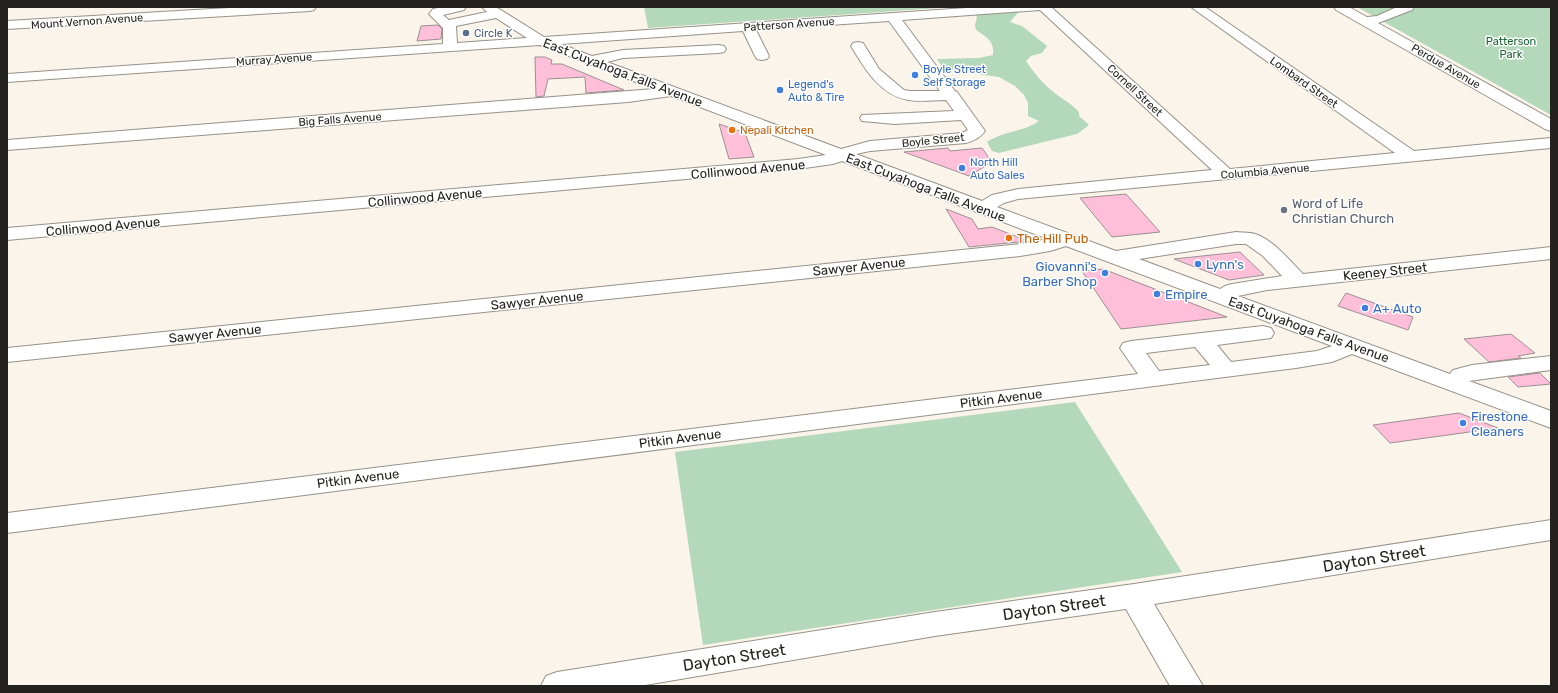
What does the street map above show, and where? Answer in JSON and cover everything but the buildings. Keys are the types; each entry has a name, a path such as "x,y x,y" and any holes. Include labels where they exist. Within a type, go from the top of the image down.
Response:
{"street":[{"name":"Mount Vernon Avenue","path":"7,26 183,11 310,7"},
{"name":"East Cuyahoga Falls Avenue","path":"460,7 522,30 542,41 587,59 674,91 751,122 1551,420"},
{"path":"460,7 435,14 450,27 450,42 522,30"},
{"name":"Patterson Avenue","path":"542,41 690,31 750,31 893,17 1036,7"},
{"name":"Cornell Street","path":"1044,7 1226,174"},
{"name":"Lombard Street","path":"1197,7 1412,157"},
{"name":"Perdue Avenue","path":"1340,7 1551,126"},
{"path":"1366,21 1380,19 1408,7"},
{"path":"448,24 488,17"},
{"name":"Boyle Street","path":"843,155 850,151 870,146 966,138 977,131 952,95 893,17"},
{"path":"660,33 664,26 672,19"},
{"path":"636,47 688,43 693,41 690,31"},
{"path":"728,37 750,31 762,56"},
{"name":"Murray Avenue","path":"10,80 450,42 542,41"},
{"path":"858,46 874,72 900,93 910,96 952,95"},
{"path":"587,59 600,50 609,49"},
{"path":"587,59 623,54 719,49"},
{"name":"Big Falls Avenue","path":"7,145 628,97 674,91"},
{"path":"868,118 895,119 966,115"},
{"name":"Columbia Avenue","path":"982,208 998,199 1018,194 1551,143"},
{"name":"Collinwood Avenue","path":"7,234 798,164 833,160 843,155"},
{"path":"1114,257 1236,238 1251,238 1270,252 1298,281"},
{"name":"Sawyer Avenue","path":"7,355 1020,250 1050,245 1066,239"},
{"name":"Keeney Street","path":"1223,298 1236,289 1551,253"},
{"path":"1153,379 1131,348 1263,333"},
{"path":"1202,340 1226,370"},
{"name":"Pitkin Avenue","path":"7,522 1296,361 1336,354 1345,350 1349,344"},
{"path":"1455,384 1461,375 1472,372 1551,363"},
{"name":"Dayton Street","path":"557,686 935,624 1134,596 1551,530"},
{"path":"1134,596 1187,686"}],"green space":[{"path":"644,7 953,7 648,28"},
{"name":"Patterson Park","path":"1357,7 1551,7 1551,115"},
{"path":"1021,9 1010,22 1022,26 1047,46 1042,53 1031,56 1026,61 1043,83 1071,104 1079,112 1079,116 1089,125 1077,134 999,153 992,151 987,142 993,138 1033,125 1039,121 1028,116 1028,103 1024,95 1015,86 999,77 943,68 937,59 979,58 993,55 993,46 989,40 976,30 975,25 977,17 973,13"},
{"path":"1075,402 1182,572 703,645 675,452"}],"place":[{"name":"Circle K","path":"466,33"},
{"name":"Boyle Street Self Storage","path":"915,75"},
{"name":"Legend's Auto & Tire","path":"780,90"},
{"name":"Nepali Kitchen","path":"732,130"},
{"name":"North Hill Auto Sales","path":"962,168"},
{"name":"Word of Life Christian Church","path":"1284,210"},
{"name":"The Hill Pub","path":"1009,238"},
{"name":"Lynn's","path":"1198,264"},
{"name":"Giovanni's Barber Shop","path":"1105,273"},
{"name":"Empire","path":"1157,294"},
{"name":"A+ Auto","path":"1365,308"},
{"name":"Firestone Cleaners","path":"1463,423"}]}
